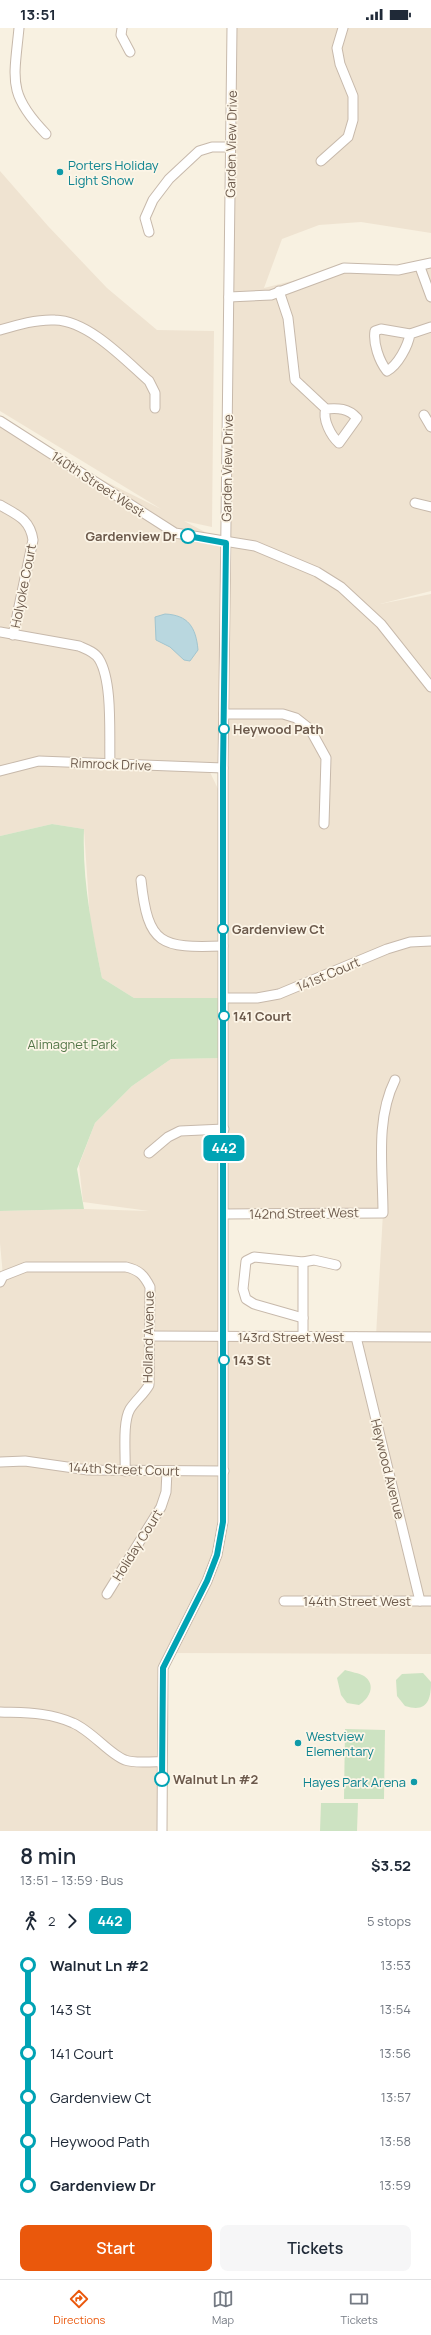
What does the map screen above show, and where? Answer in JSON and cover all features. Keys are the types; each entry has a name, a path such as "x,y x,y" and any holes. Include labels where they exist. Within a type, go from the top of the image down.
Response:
{"street":[{"path":"19,28 15,74 17,95 29,117 46,134"},
{"path":"122,28 121,35 130,52"},
{"name":"Garden View Drive","path":"162,1831 163,1668 207,1581 217,1555 223,1522 223,768 232,28"},
{"path":"321,161 348,137 353,120 353,96 340,64 337,48 343,28"},
{"path":"149,232 145,218 153,200 169,178 199,151 212,147 231,147"},
{"path":"229,297 271,295 344,268 398,270 420,267 431,263"},
{"path":"420,267 431,297"},
{"path":"279,291 288,318 295,380 326,409"},
{"path":"0,330 55,320 70,322 84,329 149,381 155,393 155,408"},
{"path":"410,334 408,342 392,368 386,371 374,338 375,331 381,329 410,334 431,327"},
{"path":"424,415 431,427"},
{"name":"140th Street West","path":"0,421 175,533 226,543 254,546 317,572 341,587 381,624 431,687"},
{"path":"416,503 431,507"},
{"name":"Holyoke Court","path":"0,505 24,520 32,528 33,540 13,635"},
{"path":"0,632 79,646 91,651 99,658 107,678 110,763"},
{"path":"224,714 283,714 296,718 310,729 326,758 324,824"},
{"name":"Rimrock Drive","path":"0,771 39,761 223,768"},
{"path":"141,880 144,906 153,930 162,940 183,945 223,946"},
{"name":"141st Court","path":"224,998 257,998 279,994 387,949 410,942 431,941"},
{"name":"142nd Street West","path":"224,1214 383,1213 383,1114 387,1096 395,1080"},
{"path":"149,1153 168,1138 180,1131 224,1129"},
{"path":"303,1318 254,1304 246,1299 243,1289 246,1261 254,1258 303,1262 314,1260 336,1265"},
{"path":"303,1262 303,1336"},
{"name":"Holland Avenue","path":"0,1282 3,1276 26,1267 126,1267 137,1270 145,1277 150,1287 149,1384 144,1395 130,1409 126,1419 126,1471"},
{"name":"143rd Street West","path":"150,1336 431,1337"},
{"name":"Heywood Avenue","path":"356,1337 420,1601"},
{"name":"144th Street Court","path":"0,1462 25,1461 88,1470 224,1471"},
{"name":"Holiday Court","path":"107,1594 161,1508 166,1492 167,1471"},
{"name":"144th Street West","path":"284,1601 431,1601"},
{"path":"0,1712 30,1713 54,1716 74,1723 92,1734 126,1760 162,1762"}],"shaded area":[{"path":"232,28 431,28 431,233 361,222 319,225 282,239 264,288 344,268 398,270 431,263 431,591 380,604 431,594 431,1654 170,1653 163,1682 162,1831 0,1831 0,1282 3,1276 0,1243 0,1211 84,1209 149,1211 83,1202 79,1165 95,1123 132,1086 171,1059 223,1058 223,999 134,998 102,978 90,920 84,829 52,824 0,836 0,421 54,456 161,509 0,411 0,171 48,226 107,288 157,330 214,331 212,527 184,521 226,543","holes":["208,768 224,768 219,791","383,1213 376,1336 224,1336 224,1214"]}],"green space":[{"name":"Alimagnet Park","path":"52,824 84,829 86,886 91,923 102,978 134,998 224,998 224,1058 171,1059 132,1086 95,1123 77,1169 84,1209 0,1211 0,836"},
{"path":"345,1670 364,1676 370,1683 371,1688 368,1696 359,1705 347,1703 341,1695 337,1678"},
{"path":"423,1673 431,1682 429,1699 423,1706 418,1708 405,1706 397,1696 396,1680 402,1674"},
{"path":"345,1729 385,1730 384,1799 344,1799"},
{"path":"321,1803 358,1803 357,1831 320,1831"}],"water":[{"path":"165,614 180,617 193,629 198,650 190,661 184,660 170,647 156,640 155,617"}],"bus line":[{"name":"442","path":"162,1779 163,1668 207,1581 217,1555 223,1522 223,768 226,543 188,536"}],"place":[{"name":"Porters Holiday Light Show","path":"60,172"},
{"name":"Gardenview Dr","path":"188,536"},
{"name":"Heywood Path","path":"224,729"},
{"name":"Gardenview Ct","path":"223,929"},
{"name":"141 Court","path":"224,1016"},
{"name":"143 St","path":"224,1360"},
{"name":"Westview Elementary","path":"298,1743"},
{"name":"Walnut Ln #2","path":"162,1779"},
{"name":"Hayes Park Arena","path":"414,1782"}]}
